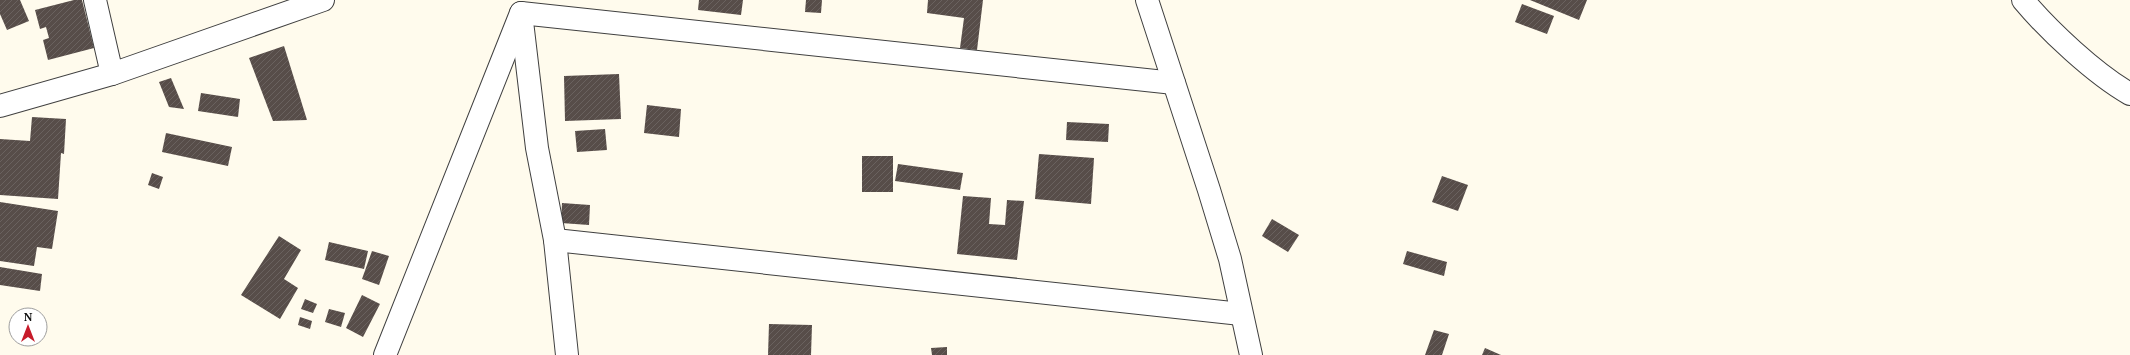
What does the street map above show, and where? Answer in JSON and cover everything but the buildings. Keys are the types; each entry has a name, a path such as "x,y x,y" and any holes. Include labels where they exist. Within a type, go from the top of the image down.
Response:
{"street":[{"path":"95,0 112,74"},
{"path":"0,106 112,74 323,0"},
{"path":"1147,0 1228,251 1251,355"},
{"path":"2023,0 2038,18 2112,84 2130,94"},
{"path":"521,6 1174,83"},
{"path":"521,6 537,148 556,240 567,355"},
{"path":"385,355 521,6"},
{"path":"556,240 1241,314"}]}
